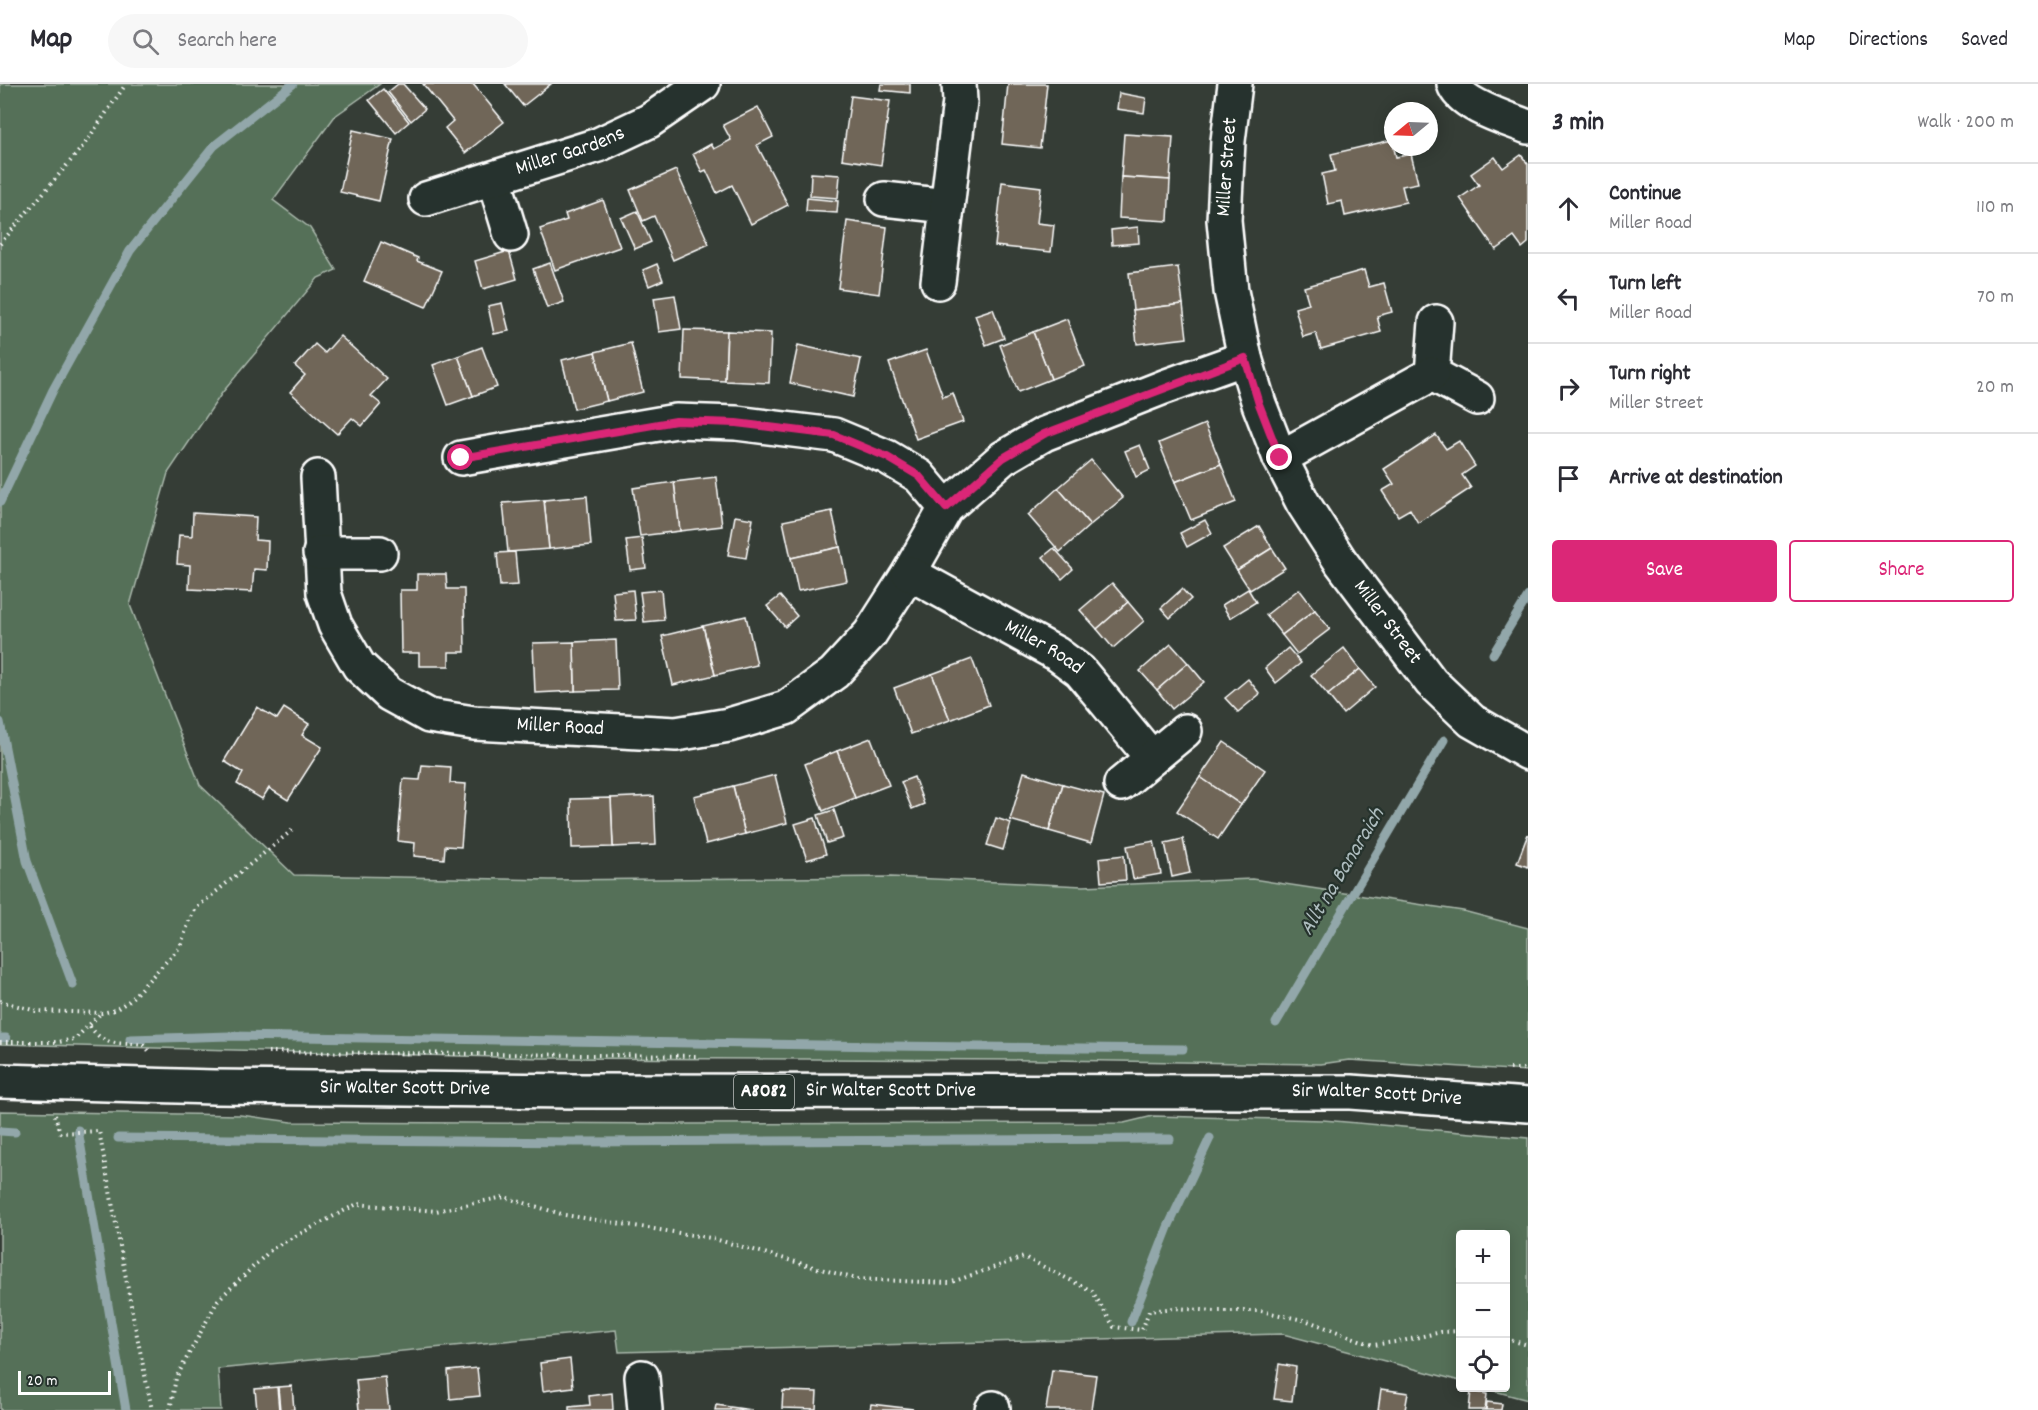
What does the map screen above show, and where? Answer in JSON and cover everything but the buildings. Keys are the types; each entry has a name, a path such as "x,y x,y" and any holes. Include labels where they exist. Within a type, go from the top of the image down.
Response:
{"street":[{"name":"Miller Gardens","path":"426,198 494,179 598,145 649,121 703,84"},
{"path":"938,282 960,101 959,84"},
{"name":"Miller Street","path":"1235,84 1228,141 1224,220 1231,291 1245,358 1259,404 1280,458 1303,503 1341,562 1431,682 1472,721 1528,753"},
{"path":"1454,84 1469,102 1528,127"},
{"path":"494,179 511,235"},
{"path":"884,200 947,206"},
{"path":"1432,374 1436,322"},
{"name":"Miller Road","path":"318,477 324,593 335,625 359,666 389,694 429,716 474,723 676,734 729,725 786,708 834,673 870,634 909,573 946,508 1003,458 1044,434 1245,358"},
{"path":"1432,374 1477,398"},
{"path":"1280,458 1432,374"},
{"path":"461,458 676,421 736,423 834,435 887,457 919,476 946,508"},
{"path":"321,553 380,553"},
{"name":"Miller Road","path":"909,573 1057,654 1080,671 1152,758"},
{"path":"1121,784 1185,731"},
{"name":"Sir Walter Scott Drive","path":"0,1082 576,1091 1351,1092 1528,1105"},
{"path":"642,1377 645,1410"}],"path":[{"path":"0,244 84,145 126,84"},
{"path":"0,1001 36,1011 102,1013 115,1010 129,1001 180,947 196,908 296,828"},
{"path":"0,1042 75,1040 102,1013"},
{"path":"90,1026 97,1037 104,1041 144,1045 149,1052"},
{"path":"54,1111 60,1132 99,1131 152,1410"},
{"path":"170,1410 176,1378 218,1300 273,1248 357,1203 436,1211 504,1197 565,1215 711,1238 856,1279 949,1283 1024,1257 1092,1291 1114,1327 1142,1330 1149,1311 1175,1308 1261,1311 1308,1321 1373,1345 1456,1331"},
{"path":"1510,1340 1528,1344"}],"green space":[{"path":"0,84 380,84 335,116 273,200 310,228 336,270 318,278 222,393 168,473 130,605 200,785 294,875 550,880 891,877 1083,886 1252,879 1463,911 1528,928 1528,1071 1349,1060 1321,1064 1050,1060 541,1058 0,1044"},
{"path":"0,1111 240,1115 292,1122 684,1124 1124,1123 1153,1116 1323,1120 1528,1138 1528,1400 1498,1392 1510,1392 1510,1230 1456,1230 1456,1380 1283,1334 619,1352 616,1330 218,1369 221,1410 0,1410"}],"waterway":[{"path":"0,502 53,390 130,251 214,146 293,84"},
{"name":"Allt na Banaraich","path":"1493,654 1528,596"},
{"path":"0,722 27,861 73,985"},
{"name":"Allt na Banaraich","path":"1276,1023 1444,740"},
{"path":"130,1039 230,1036 1183,1049"},
{"path":"0,1038 6,1038"},
{"path":"78,1130 126,1410"},
{"path":"0,1131 15,1132"},
{"path":"118,1138 574,1142 1170,1139"},
{"name":"Allt na Banaraich","path":"1131,1322 1168,1227 1210,1138"}],"route":[{"path":"461,458 676,421 736,423 834,435 887,457 919,476 946,508 1003,458 1044,434 1245,358 1259,404 1280,458"}]}
